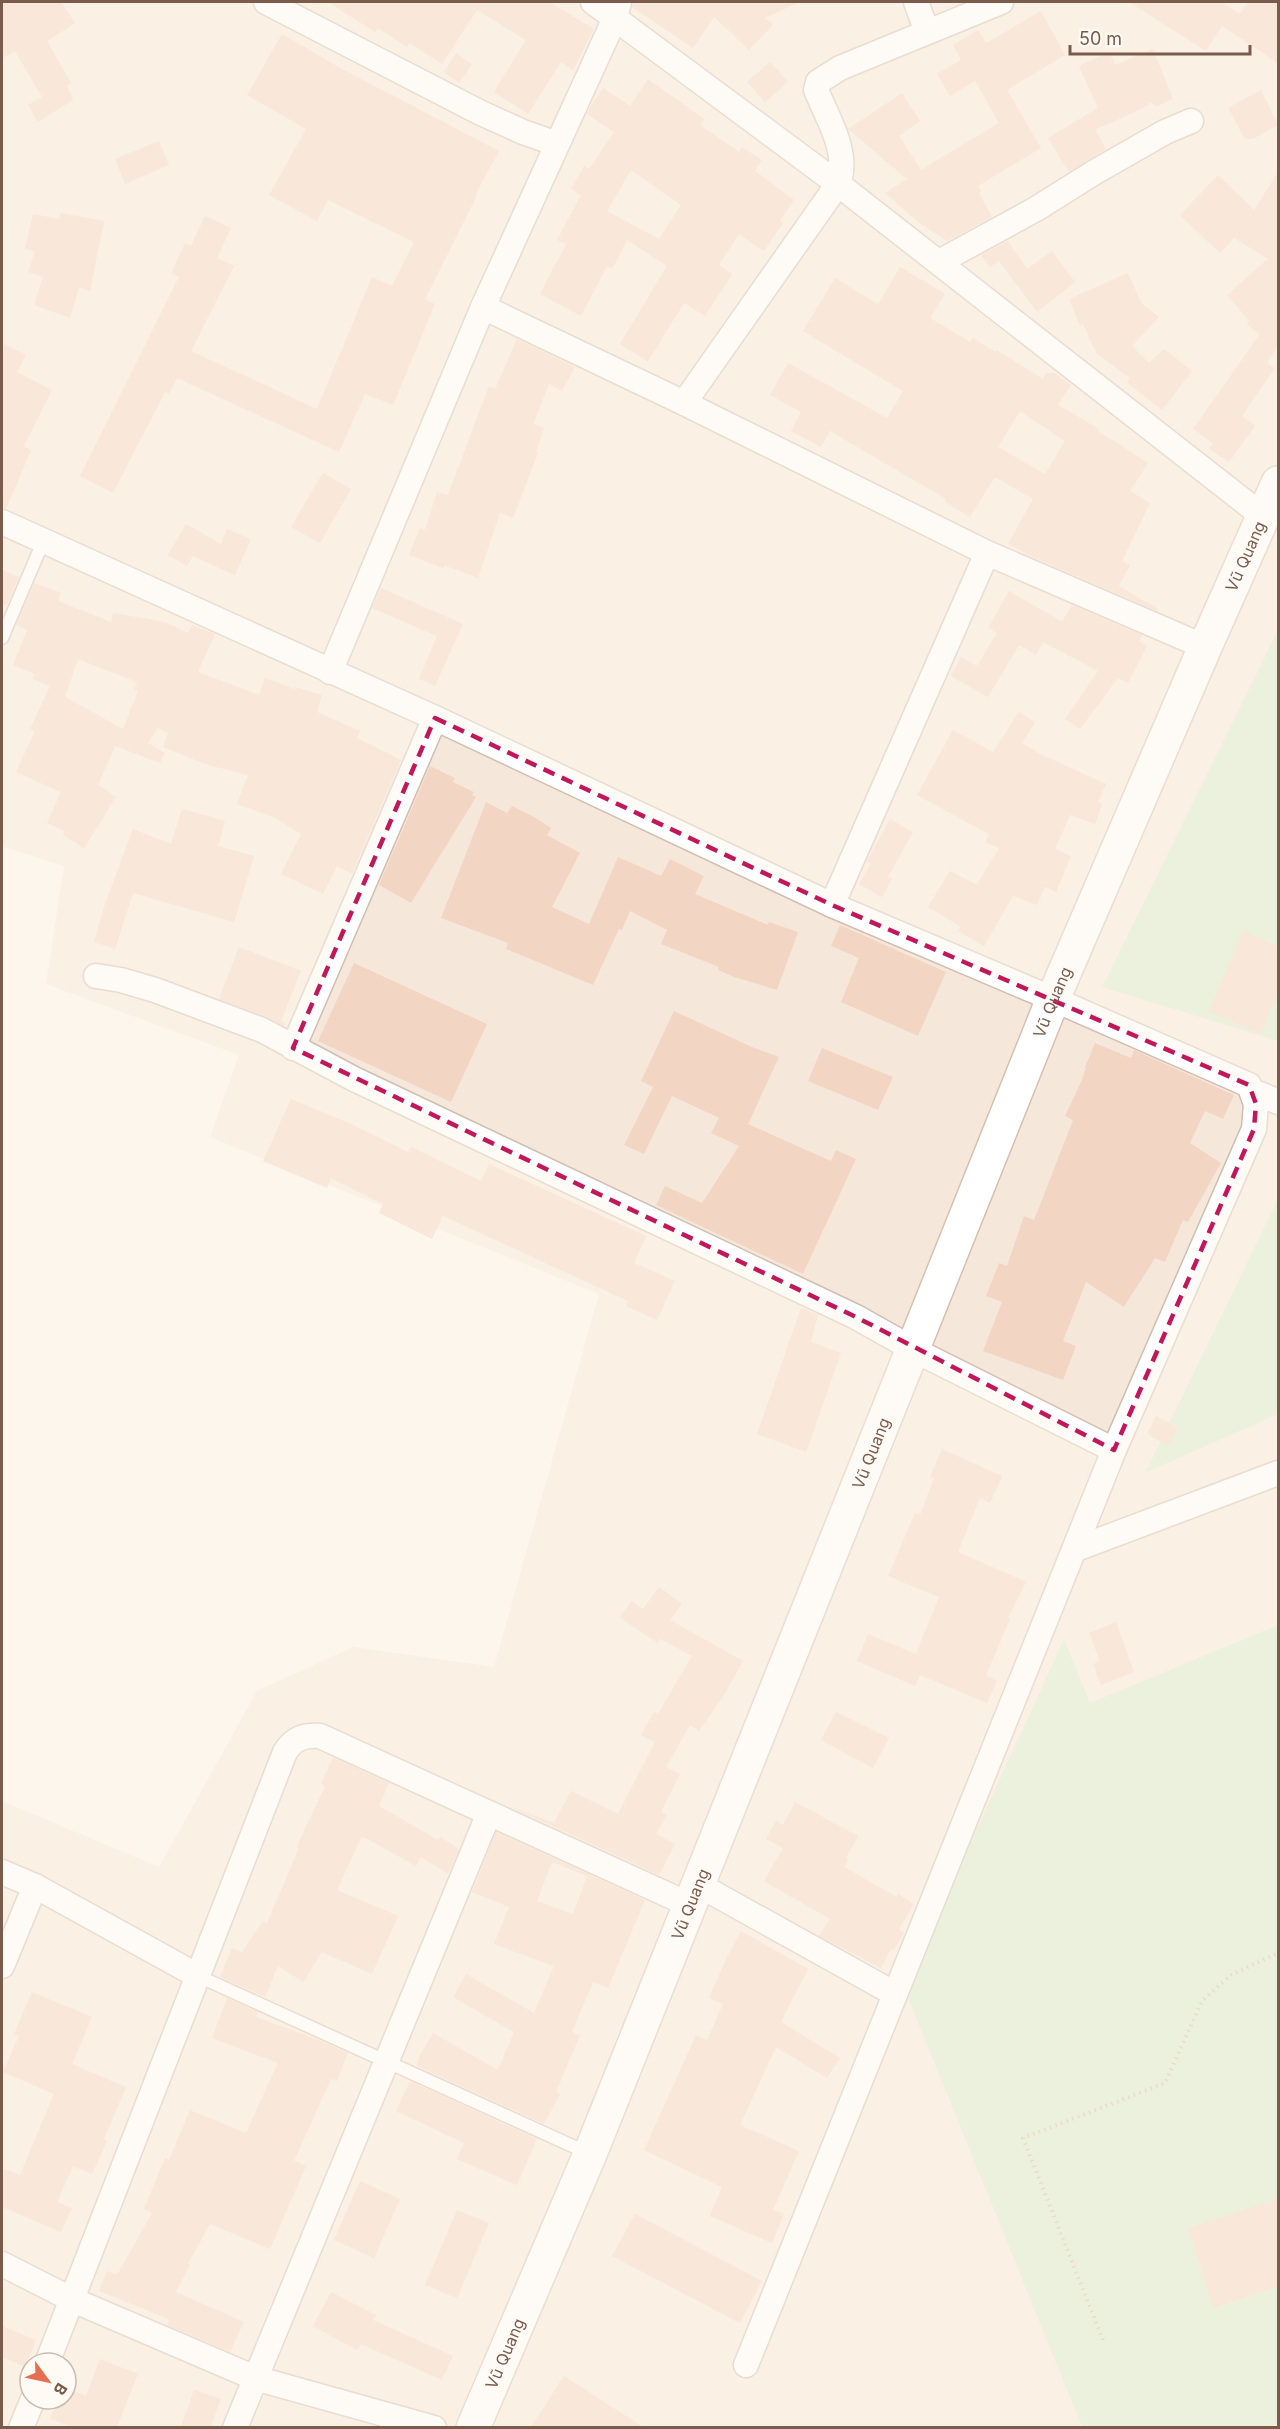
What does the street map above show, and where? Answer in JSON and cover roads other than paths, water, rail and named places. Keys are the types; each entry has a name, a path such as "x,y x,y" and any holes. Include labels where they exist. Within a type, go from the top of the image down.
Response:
{"main road":[{"name":"Vũ Quang","path":"473,2427 590,2154 1053,999 1205,647 1271,522 1278,483"}],"street":[{"path":"266,2 479,112 523,132 557,144"},
{"path":"593,2 617,10 1271,522"},
{"path":"916,2 927,32"},
{"path":"684,402 838,184 843,166 841,153 816,90 818,82 840,68 1001,2"},
{"path":"330,672 483,307 617,10"},
{"path":"939,262 1036,209 1165,132 1191,121"},
{"path":"483,307 684,402 987,553 1205,647"},
{"path":"2,522 435,718 832,905 1249,1085 1267,1103 1114,1450 746,2365"},
{"path":"832,905 987,553"},
{"path":"293,1048 435,718"},
{"path":"96,976 122,980 194,1003 262,1030 293,1048 670,1231 856,1317 1114,1450"},
{"path":"1076,1549 1278,1473"},
{"path":"52,2351 285,1752 291,1743 299,1738 320,1736 489,1814 694,1895 895,1994"},
{"path":"235,2427 489,1814"},
{"path":"2,1872 35,1886 198,1976"},
{"path":"2,1966 35,1886"},
{"path":"2,2264 73,2300 255,2378 434,2427"},
{"path":"21,2427 28,2411"}],"lane":[{"path":"2,638 44,542"},
{"path":"198,1976 590,2154"}]}
